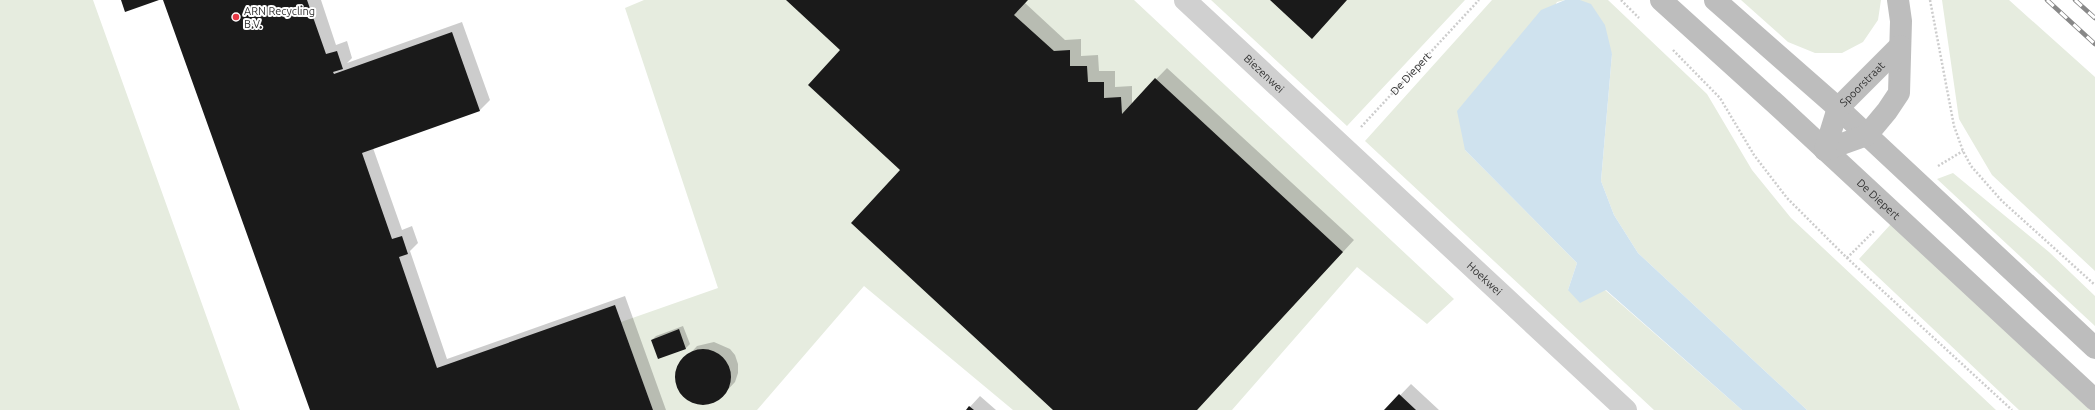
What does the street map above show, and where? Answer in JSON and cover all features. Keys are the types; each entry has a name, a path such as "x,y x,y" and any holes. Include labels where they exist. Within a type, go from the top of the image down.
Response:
{"main road":[{"name":"De Diepert","path":"1661,0 2095,400"},
{"path":"1715,0 1838,108 2095,348"},
{"name":"Spoorstraat","path":"1867,135 1887,111 1899,93 1901,21 1898,0"},
{"name":"Spoorstraat","path":"1825,150 1838,108 1900,46"},
{"path":"1825,150 1867,135"}],"street":[{"name":"Biezenwei","path":"1185,0 1343,147"},
{"name":"Hoekwei","path":"1343,147 1626,410"}],"path":[{"name":"De Diepert","path":"1343,147 1479,0"},
{"path":"1621,0 1642,21"},
{"path":"1930,0 1954,126 1971,166 2002,201 2095,285"},
{"path":"1670,47 1720,98 1754,155 1788,198 1847,258 2012,410"}],"shaded area":[{"path":"0,0 93,0 240,410 0,410"},
{"path":"644,0 1134,0 1454,299 1427,324 1357,267 1232,410 1013,410 864,286 757,410 653,410 621,322 718,288 625,8"},
{"path":"1211,0 1465,0 1347,126"},
{"path":"1492,0 1565,0 1557,2 1465,150 1577,263 1568,290 1605,290 1742,410 1654,410 1365,141"},
{"path":"1580,0 1608,0 1707,94 1752,170 1791,218 1996,410 1807,410 1638,253 1614,215 1601,181 1612,54"},
{"path":"1741,0 1881,0 1878,20 1863,42 1842,53 1815,53 1788,42"},
{"path":"1942,0 2009,0 2095,77 2095,271 1992,175 1959,119"},
{"path":"1953,173 2049,252 2095,296 2095,326 1937,179"},
{"path":"1891,224 2090,410 2019,410 1859,259"}],"water":[{"path":"1565,0 1580,0 1591,4 1605,25 1612,54 1601,181 1614,215 1638,253 1807,410 1742,410 1606,290 1580,303 1568,290 1577,263 1465,150 1457,111 1541,10"}],"building":[{"path":"121,0 159,0 125,12"},
{"path":"163,0 307,0 326,54 337,51 343,69 333,72 334,74 452,32 480,111 362,153 392,239 402,236 408,254 399,257 437,368 615,305 653,410 310,410"},
{"path":"786,0 1028,0 1014,15 1054,51 1070,50 1070,66 1087,66 1088,82 1104,82 1104,98 1121,97 1122,114 1155,78 1343,252 1197,410 1053,410 851,223 900,170 808,85 840,50"},
{"path":"1270,0 1347,0 1312,39"},
{"path":"679,329 686,349 658,359 651,340"},
{"path":"703,349 714,351 723,357 729,366 731,377 729,388 723,397 714,403 703,405 692,403 683,397 677,388 675,377 677,366 683,357 692,351"},
{"path":"1399,394 1416,410 1384,410"},
{"path":"969,406 974,410 966,410"}],"railway":[{"path":"2047,0 2095,44"},
{"path":"2075,0 2095,18"}],"place":[{"name":"ARN Recycling B.V.","path":"236,17"}]}
